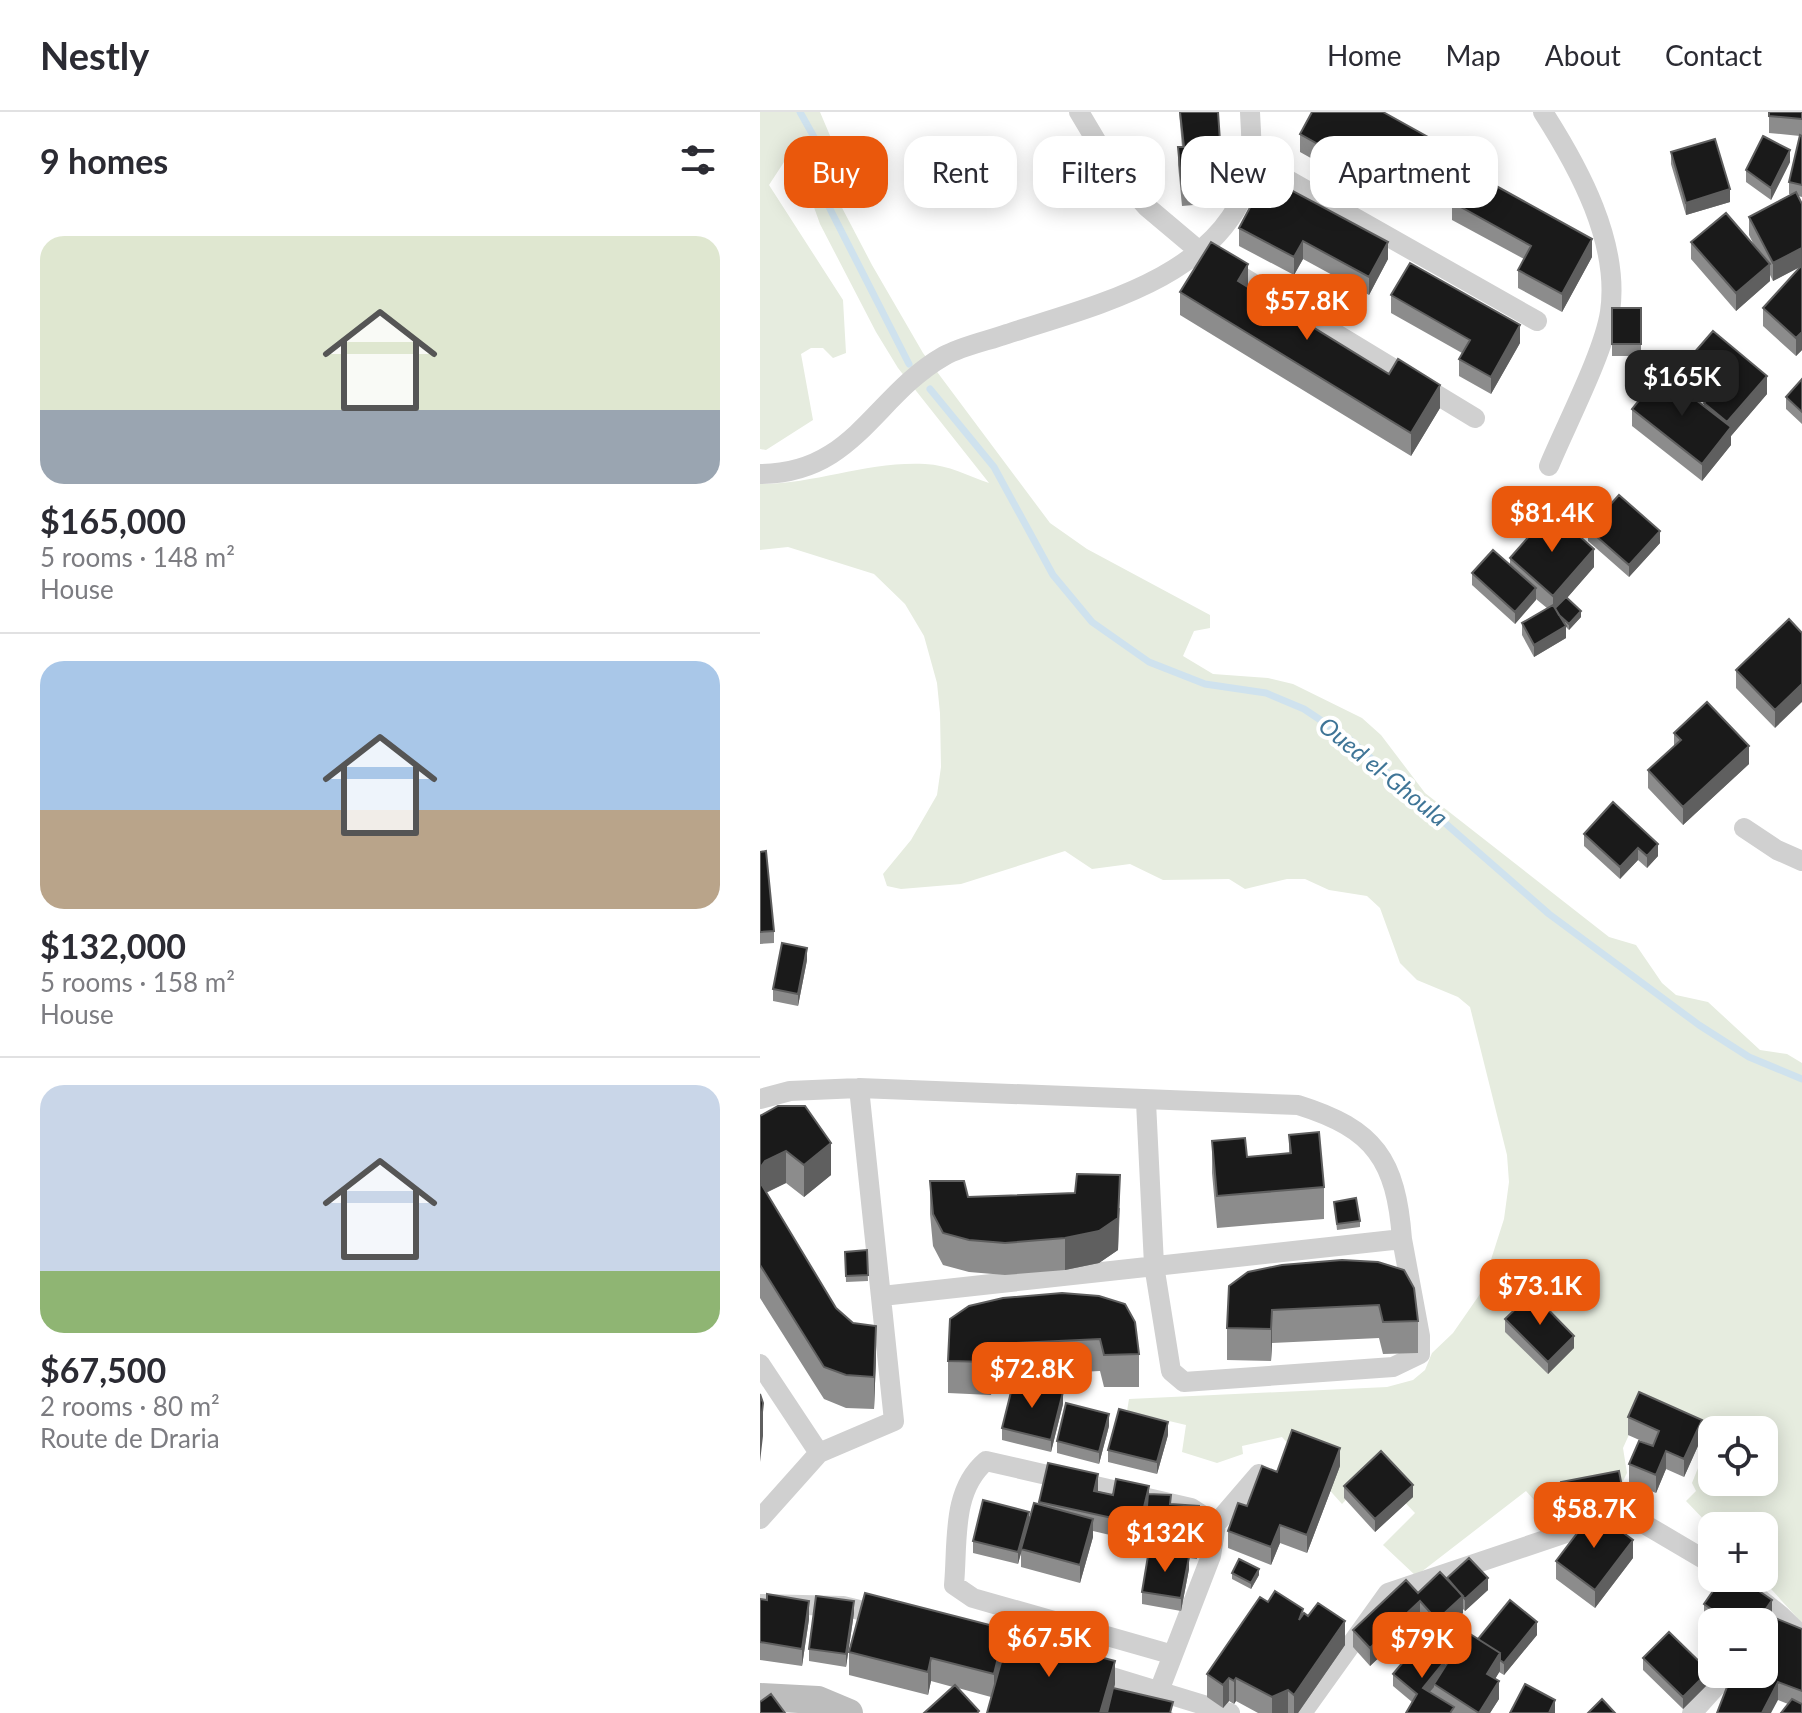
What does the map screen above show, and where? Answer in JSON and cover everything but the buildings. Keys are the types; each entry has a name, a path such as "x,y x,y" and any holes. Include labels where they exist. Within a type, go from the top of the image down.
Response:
{"main road":[{"path":"760,1697 818,1700 849,1713"}],"street":[{"path":"1079,112 1113,169 1147,207 1198,250 1475,418"},
{"path":"1250,112 1251,136"},
{"path":"1543,112 1578,170 1608,254 1612,285 1609,315 1549,466"},
{"path":"1294,183 1537,321"},
{"path":"760,474 781,474 817,463 854,440 899,390 945,355 1119,298 1160,279 1198,250 1235,208"},
{"path":"1744,828 1777,850 1802,861"},
{"path":"760,1519 819,1453 894,1421 859,1088"},
{"path":"760,1099 790,1091 859,1088 1146,1102 1298,1105 1338,1117 1370,1143 1388,1167 1399,1194 1402,1239 1422,1345 1420,1354 1393,1367 1184,1382 1171,1371 1154,1265 1146,1102"},
{"path":"882,1296 1402,1239"},
{"path":"760,1364 819,1453"},
{"path":"1170,1654 973,1598 954,1585 961,1497 974,1472 986,1461 1191,1508 1216,1524"},
{"path":"1159,1691 1170,1654 1211,1556 1216,1524 1259,1474"},
{"path":"1302,1713 1388,1593 1566,1533 1639,1521 1698,1556"},
{"path":"1751,1592 1802,1636"},
{"path":"760,1604 843,1606 908,1622"},
{"path":"1073,1665 1230,1713"},
{"path":"1692,1713 1714,1688"}],"shaded area":[{"path":"760,112 820,112 830,136 784,136 784,162 769,185 843,300 846,353 833,358 823,348 811,348 801,354 813,420 766,450 760,449"},
{"path":"814,208 842,208 923,353 1050,523 1087,549 1210,615 1210,628 1194,631 1183,656 1213,674 1268,678 1293,684 1362,718 1381,735 1425,793 1609,937 1636,945 1662,983 1676,995 1708,1002 1760,1050 1787,1054 1802,1063 1802,1623 1774,1592 1778,1592 1778,1512 1698,1513 1686,1501 1696,1491 1692,1483 1698,1468 1698,1496 1778,1496 1778,1416 1698,1416 1698,1444 1637,1417 1623,1448 1627,1473 1615,1497 1570,1514 1563,1507 1551,1519 1526,1491 1416,1576 1383,1545 1415,1513 1374,1470 1342,1504 1282,1437 1242,1446 1243,1454 1217,1463 1182,1452 1186,1425 1127,1411 1129,1399 1387,1387 1413,1380 1425,1370 1432,1353 1453,1333 1480,1294 1504,1219 1509,1182 1507,1155 1470,1007 1458,997 1417,980 1400,963 1380,908 1367,896 1329,890 1305,879 1287,879 1245,889 1229,879 1163,880 1130,864 1092,869 1065,851 961,884 901,889 887,886 883,874 911,840 937,795 941,767 940,713 937,683 924,636 905,604 874,574 788,547 760,550 760,484 904,464 942,466 989,483 898,368"}],"waterway":[{"name":"Oued el-Ghoula","path":"800,112 814,137 827,203 909,364"},
{"name":"Oued el-Ghoula","path":"930,389 994,467 1053,575 1092,622 1149,662 1205,684 1266,693 1304,709 1349,739 1549,914 1699,1025 1749,1057 1802,1079"}]}
